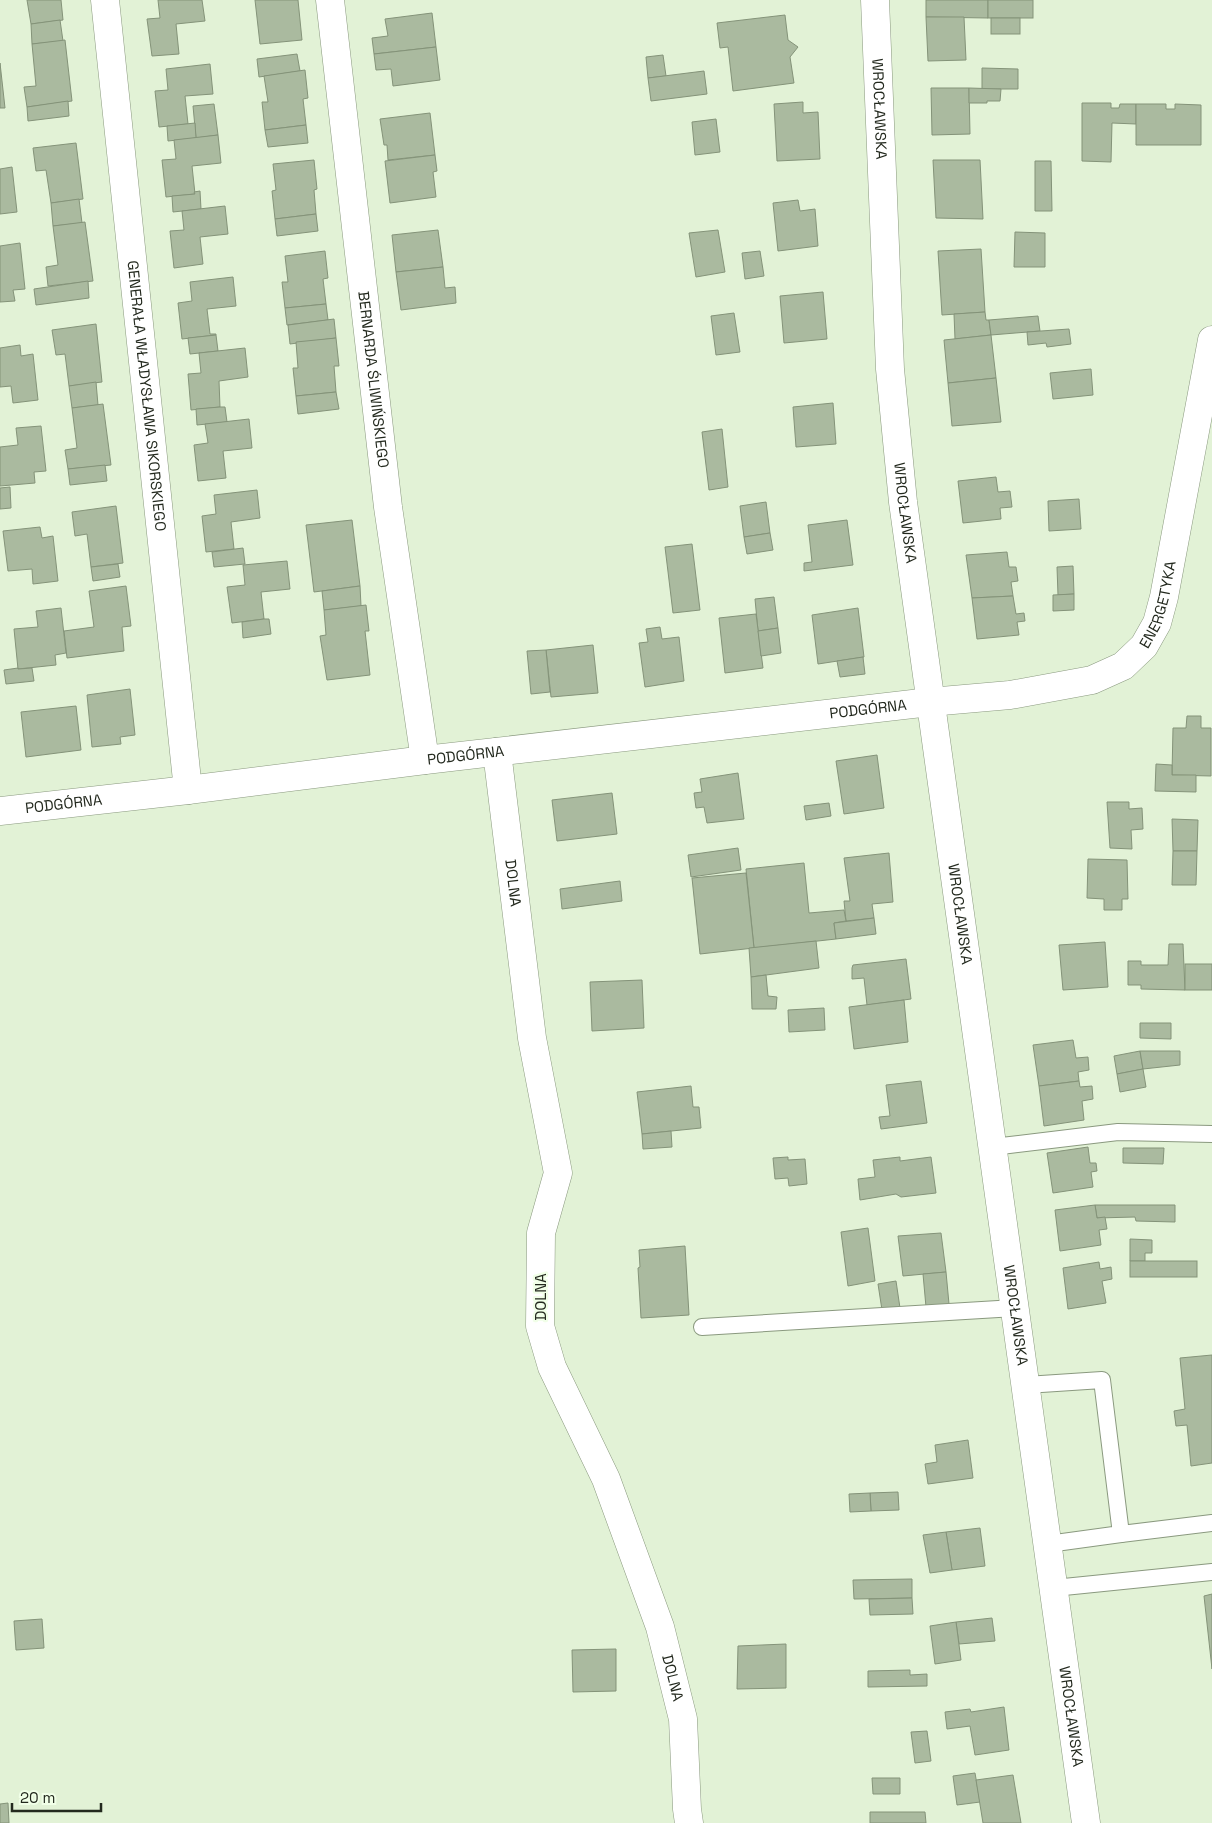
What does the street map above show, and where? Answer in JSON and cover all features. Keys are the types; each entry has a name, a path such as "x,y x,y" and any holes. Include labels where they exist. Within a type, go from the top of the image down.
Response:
{"street":[{"name":"GENERAŁA WŁADYSŁAWA SIKORSKIEGO","path":"105,0 188,790"},
{"name":"BERNARDA ŚLIWIŃSKIEGO","path":"330,0 388,507 425,760"},
{"name":"WROCŁAWSKA","path":"875,0 890,369 903,502 1086,1823"},
{"name":"ENERGETYKA","path":"930,702 1010,695 1092,680 1123,666 1144,646 1157,623 1164,597 1212,340"},
{"name":"PODGÓRNA","path":"0,811 930,702"},
{"name":"DOLNA","path":"497,752 532,1038 558,1174 541,1233 540,1326 552,1367 606,1479 660,1627 683,1719 689,1823"}],"lane":[{"path":"993,1147 1118,1132 1212,1134"},
{"path":"702,1327 1015,1308"},
{"path":"1026,1385 1102,1380 1121,1534"},
{"path":"1048,1544 1212,1523"},
{"path":"1054,1588 1212,1572"}],"building":[{"path":"27,0 61,0 63,20 31,24"},
{"path":"158,0 202,0 205,21 176,24 179,54 152,56 147,19 160,18"},
{"path":"255,0 298,0 302,40 260,44"},
{"path":"926,0 988,0 988,18 926,17"},
{"path":"988,0 1033,0 1033,18 988,18"},
{"path":"432,13 436,47 374,54 372,38 388,36 385,19"},
{"path":"785,15 788,40 798,47 790,57 794,83 733,91 728,47 720,48 717,23"},
{"path":"926,17 964,17 966,60 928,61"},
{"path":"991,18 1020,18 1020,34 991,34"},
{"path":"60,20 63,41 32,44 31,24"},
{"path":"65,40 72,101 27,107 24,87 36,86 32,44"},
{"path":"436,47 440,80 393,86 391,69 376,70 374,54"},
{"path":"297,54 300,71 259,77 257,59"},
{"path":"663,55 666,76 648,78 646,57"},
{"path":"0,63 5,108 0,108"},
{"path":"210,64 213,94 185,96 188,124 159,127 155,91 168,90 166,69"},
{"path":"982,68 1018,69 1018,89 982,89"},
{"path":"305,70 308,98 303,99 306,125 265,130 262,102 268,102 264,76"},
{"path":"704,71 707,94 651,101 648,78"},
{"path":"931,88 969,88 970,134 932,135"},
{"path":"969,88 1001,89 1000,101 969,103"},
{"path":"68,101 69,116 28,121 27,107"},
{"path":"803,102 803,113 818,112 820,159 777,161 774,104"},
{"path":"1082,103 1111,103 1111,108 1119,108 1120,104 1136,104 1136,124 1112,123 1111,162 1082,161"},
{"path":"214,104 218,135 196,138 193,106"},
{"path":"1136,104 1166,104 1166,109 1175,109 1175,104 1201,105 1201,145 1136,145"},
{"path":"430,113 435,155 388,160 387,145 384,145 380,119"},
{"path":"716,119 720,152 695,155 692,122"},
{"path":"195,123 196,138 168,141 167,126"},
{"path":"306,125 308,143 268,147 265,130"},
{"path":"218,135 221,163 192,166 195,194 166,197 162,160 176,159 174,140"},
{"path":"76,143 83,199 51,203 46,170 36,171 33,148"},
{"path":"435,155 437,171 433,172 436,197 390,203 385,161"},
{"path":"314,160 317,189 314,190 316,214 275,219 272,191 276,190 273,164"},
{"path":"933,160 980,160 983,219 936,218"},
{"path":"1035,161 1051,161 1052,211 1035,211"},
{"path":"12,167 17,212 0,214 0,169"},
{"path":"200,191 201,209 173,212 172,196 195,194 194,192"},
{"path":"79,199 82,223 53,226 51,203"},
{"path":"798,200 800,211 815,209 818,246 778,251 773,203"},
{"path":"225,206 228,234 200,237 203,264 174,268 170,231 184,230 182,211"},
{"path":"316,214 318,231 277,236 275,219"},
{"path":"85,222 93,281 48,286 46,267 58,265 53,226"},
{"path":"438,230 443,267 396,272 392,235"},
{"path":"718,230 725,272 696,277 689,233"},
{"path":"1015,232 1045,233 1045,267 1014,267"},
{"path":"20,243 25,289 13,290 15,301 0,302 0,246"},
{"path":"981,249 985,312 942,315 938,251"},
{"path":"325,251 328,278 323,279 326,304 285,308 282,282 288,282 285,256"},
{"path":"760,251 764,276 745,279 742,253"},
{"path":"443,267 445,288 455,287 456,303 401,310 396,272"},
{"path":"233,277 236,306 207,309 210,334 216,335 182,339 178,303 192,301 190,282"},
{"path":"88,281 89,298 36,305 34,289"},
{"path":"823,292 827,339 784,343 780,296"},
{"path":"326,304 328,320 287,325 285,308"},
{"path":"985,312 986,320 989,320 991,335 955,339 954,314"},
{"path":"734,313 740,352 716,355 711,316"},
{"path":"1038,316 1040,331 991,335 989,320"},
{"path":"334,319 336,338 290,344 288,325"},
{"path":"96,324 102,382 69,386 65,354 56,355 52,330"},
{"path":"1069,329 1071,344 1047,347 1046,343 1028,345 1027,332"},
{"path":"216,335 218,351 190,354 188,338"},
{"path":"991,335 996,378 948,383 944,340"},
{"path":"336,338 339,366 334,366 336,392 296,396 293,368 298,368 296,342"},
{"path":"20,345 21,356 33,354 38,400 13,403 11,386 0,387 0,348"},
{"path":"245,348 248,377 219,381 220,407 191,410 188,374 201,373 199,353"},
{"path":"1091,369 1093,395 1053,399 1050,373"},
{"path":"996,378 1001,422 952,426 948,383"},
{"path":"96,382 98,405 72,408 69,386"},
{"path":"336,392 339,409 298,414 296,396"},
{"path":"833,403 836,444 796,447 793,407"},
{"path":"103,404 111,465 68,469 65,450 77,448 72,408"},
{"path":"225,407 227,422 197,425 196,409"},
{"path":"249,419 252,448 223,451 226,478 198,481 194,445 208,443 205,424"},
{"path":"41,426 46,471 34,472 35,483 0,486 0,447 18,445 16,428"},
{"path":"722,429 728,487 709,490 702,432"},
{"path":"105,465 107,481 70,485 68,469"},
{"path":"996,477 998,492 1010,491 1012,507 1000,508 1001,519 963,523 958,481"},
{"path":"10,487 11,508 0,509 0,488"},
{"path":"257,490 260,518 231,522 234,549 206,552 202,516 216,514 214,495"},
{"path":"1079,499 1081,529 1049,531 1048,501"},
{"path":"766,502 770,533 744,537 740,506"},
{"path":"116,506 123,563 91,567 87,534 75,536 72,512"},
{"path":"352,520 360,586 314,592 306,525"},
{"path":"847,520 853,565 804,571 804,563 812,562 808,525"},
{"path":"40,527 42,538 53,536 58,581 33,584 32,569 8,571 3,531"},
{"path":"770,533 773,550 747,554 744,537"},
{"path":"692,544 700,610 673,613 665,547"},
{"path":"243,548 245,564 214,567 212,552"},
{"path":"1007,552 1009,567 1016,567 1018,581 1011,582 1013,596 972,598 966,555"},
{"path":"287,561 290,589 261,592 264,619 232,623 227,587 245,585 243,565"},
{"path":"118,564 120,577 93,581 91,567"},
{"path":"1073,566 1074,594 1058,595 1057,567"},
{"path":"126,586 131,626 122,627 124,651 67,658 64,631 94,627 89,591"},
{"path":"360,586 361,606 324,610 322,591"},
{"path":"1074,594 1074,610 1053,611 1053,595"},
{"path":"1013,596 1016,614 1024,613 1025,621 1017,622 1019,635 977,639 972,598"},
{"path":"774,597 778,628 758,631 755,599"},
{"path":"366,605 369,631 365,631 370,675 327,680 320,636 326,635 324,610"},
{"path":"61,608 66,653 55,655 56,665 18,669 14,629 38,627 36,611"},
{"path":"858,608 864,657 818,664 812,615"},
{"path":"756,614 763,668 725,673 719,618"},
{"path":"269,619 271,634 243,638 242,622"},
{"path":"660,627 662,639 679,637 684,681 645,687 639,643 648,642 646,629"},
{"path":"778,628 781,653 761,656 758,631"},
{"path":"593,645 598,693 551,697 546,650"},
{"path":"546,650 550,692 531,694 527,651"},
{"path":"863,657 865,674 840,677 837,661"},
{"path":"32,668 34,681 6,684 4,670"},
{"path":"130,689 135,735 120,737 121,744 92,747 87,695"},
{"path":"76,706 81,750 26,757 21,712"},
{"path":"1187,716 1201,716 1201,728 1211,728 1211,776 1172,775 1173,728 1186,728"},
{"path":"877,755 884,808 844,814 836,761"},
{"path":"1156,764 1172,765 1172,775 1196,775 1196,792 1155,791"},
{"path":"738,773 744,819 707,823 704,807 696,808 694,793 702,792 700,779"},
{"path":"612,793 617,834 557,841 552,800"},
{"path":"1107,802 1129,802 1129,809 1142,808 1143,829 1131,830 1132,849 1110,848"},
{"path":"829,803 831,816 806,820 804,806"},
{"path":"1172,819 1198,820 1197,851 1173,851"},
{"path":"738,848 741,870 691,877 688,855"},
{"path":"1173,851 1197,851 1196,885 1172,885"},
{"path":"889,853 893,902 872,904 874,918 846,921 844,901 850,901 844,858"},
{"path":"1088,859 1127,860 1128,899 1122,899 1122,910 1104,910 1104,899 1087,898"},
{"path":"804,863 809,913 844,910 846,921 834,923 836,939 754,948 746,869"},
{"path":"746,873 754,948 700,954 692,878"},
{"path":"620,881 622,901 562,909 560,889"},
{"path":"874,918 876,934 836,939 834,923"},
{"path":"816,941 819,968 751,977 749,948"},
{"path":"1105,942 1108,987 1063,990 1059,945"},
{"path":"1169,944 1183,944 1185,990 1141,989 1141,985 1128,985 1128,961 1141,961 1141,965 1168,965"},
{"path":"906,959 911,999 867,1005 864,978 852,979 853,965"},
{"path":"1185,964 1212,964 1212,990 1185,990"},
{"path":"766,975 768,996 777,997 776,1009 752,1009 751,977"},
{"path":"642,980 644,1028 592,1031 590,982"},
{"path":"904,1000 908,1042 854,1049 849,1007"},
{"path":"824,1008 825,1030 789,1032 788,1010"},
{"path":"1140,1023 1171,1023 1171,1039 1140,1038"},
{"path":"1073,1040 1076,1058 1088,1057 1089,1070 1078,1072 1079,1081 1039,1086 1033,1045"},
{"path":"1140,1051 1143,1069 1117,1074 1114,1056"},
{"path":"1140,1051 1180,1051 1180,1065 1143,1069"},
{"path":"1143,1069 1146,1087 1120,1092 1117,1074"},
{"path":"921,1081 927,1123 881,1129 879,1117 890,1116 886,1085"},
{"path":"1079,1081 1080,1087 1092,1086 1093,1099 1082,1101 1084,1120 1044,1126 1039,1086"},
{"path":"691,1086 693,1107 699,1107 701,1128 642,1134 637,1092"},
{"path":"671,1131 672,1147 643,1149 642,1134"},
{"path":"1088,1147 1090,1163 1096,1163 1097,1171 1091,1172 1093,1187 1053,1193 1047,1153"},
{"path":"1123,1148 1164,1148 1163,1164 1123,1163"},
{"path":"788,1157 788,1160 805,1159 807,1184 789,1186 788,1178 775,1179 773,1158"},
{"path":"900,1157 900,1161 931,1157 936,1193 901,1197 896,1194 860,1200 858,1179 875,1177 873,1160"},
{"path":"1095,1205 1175,1205 1175,1222 1136,1221 1135,1217 1097,1218"},
{"path":"1095,1205 1097,1218 1105,1217 1107,1229 1099,1230 1101,1245 1060,1251 1055,1210"},
{"path":"868,1228 875,1281 848,1286 841,1232"},
{"path":"941,1233 946,1272 903,1276 898,1236"},
{"path":"1130,1239 1152,1240 1152,1253 1145,1253 1145,1261 1130,1261"},
{"path":"685,1246 689,1315 641,1318 638,1268 640,1267 639,1250"},
{"path":"1130,1261 1197,1261 1197,1277 1130,1277"},
{"path":"1099,1262 1100,1269 1111,1267 1112,1279 1102,1281 1106,1303 1068,1309 1063,1268"},
{"path":"946,1272 949,1304 926,1307 923,1274"},
{"path":"896,1281 900,1308 882,1310 878,1284"},
{"path":"1212,1355 1212,1463 1191,1466 1187,1425 1176,1426 1174,1411 1185,1409 1180,1358"},
{"path":"968,1440 973,1478 928,1484 925,1464 937,1462 935,1445"},
{"path":"898,1492 899,1510 871,1511 870,1493"},
{"path":"870,1493 871,1511 850,1512 849,1494"},
{"path":"980,1528 985,1566 952,1570 946,1532"},
{"path":"946,1532 952,1570 930,1573 923,1535"},
{"path":"912,1579 912,1598 854,1599 853,1580"},
{"path":"1212,1594 1212,1669 1204,1596"},
{"path":"912,1598 913,1614 870,1615 869,1599"},
{"path":"992,1618 995,1641 959,1644 956,1622"},
{"path":"42,1619 44,1648 16,1650 14,1621"},
{"path":"956,1622 961,1660 935,1664 930,1626"},
{"path":"786,1644 786,1688 737,1689 738,1646"},
{"path":"616,1649 616,1691 573,1692 572,1650"},
{"path":"910,1670 910,1675 927,1674 927,1686 868,1687 868,1671"},
{"path":"1004,1707 1009,1750 975,1755 970,1726 947,1729 945,1712 970,1709 971,1712"},
{"path":"927,1731 931,1761 915,1763 911,1732"},
{"path":"975,1773 980,1802 957,1805 953,1776"},
{"path":"1013,1775 1021,1823 983,1823 976,1780"},
{"path":"872,1778 900,1778 900,1794 873,1794"},
{"path":"8,1803 9,1823 0,1823 0,1804"},
{"path":"870,1812 925,1812 926,1823 870,1823"}]}
